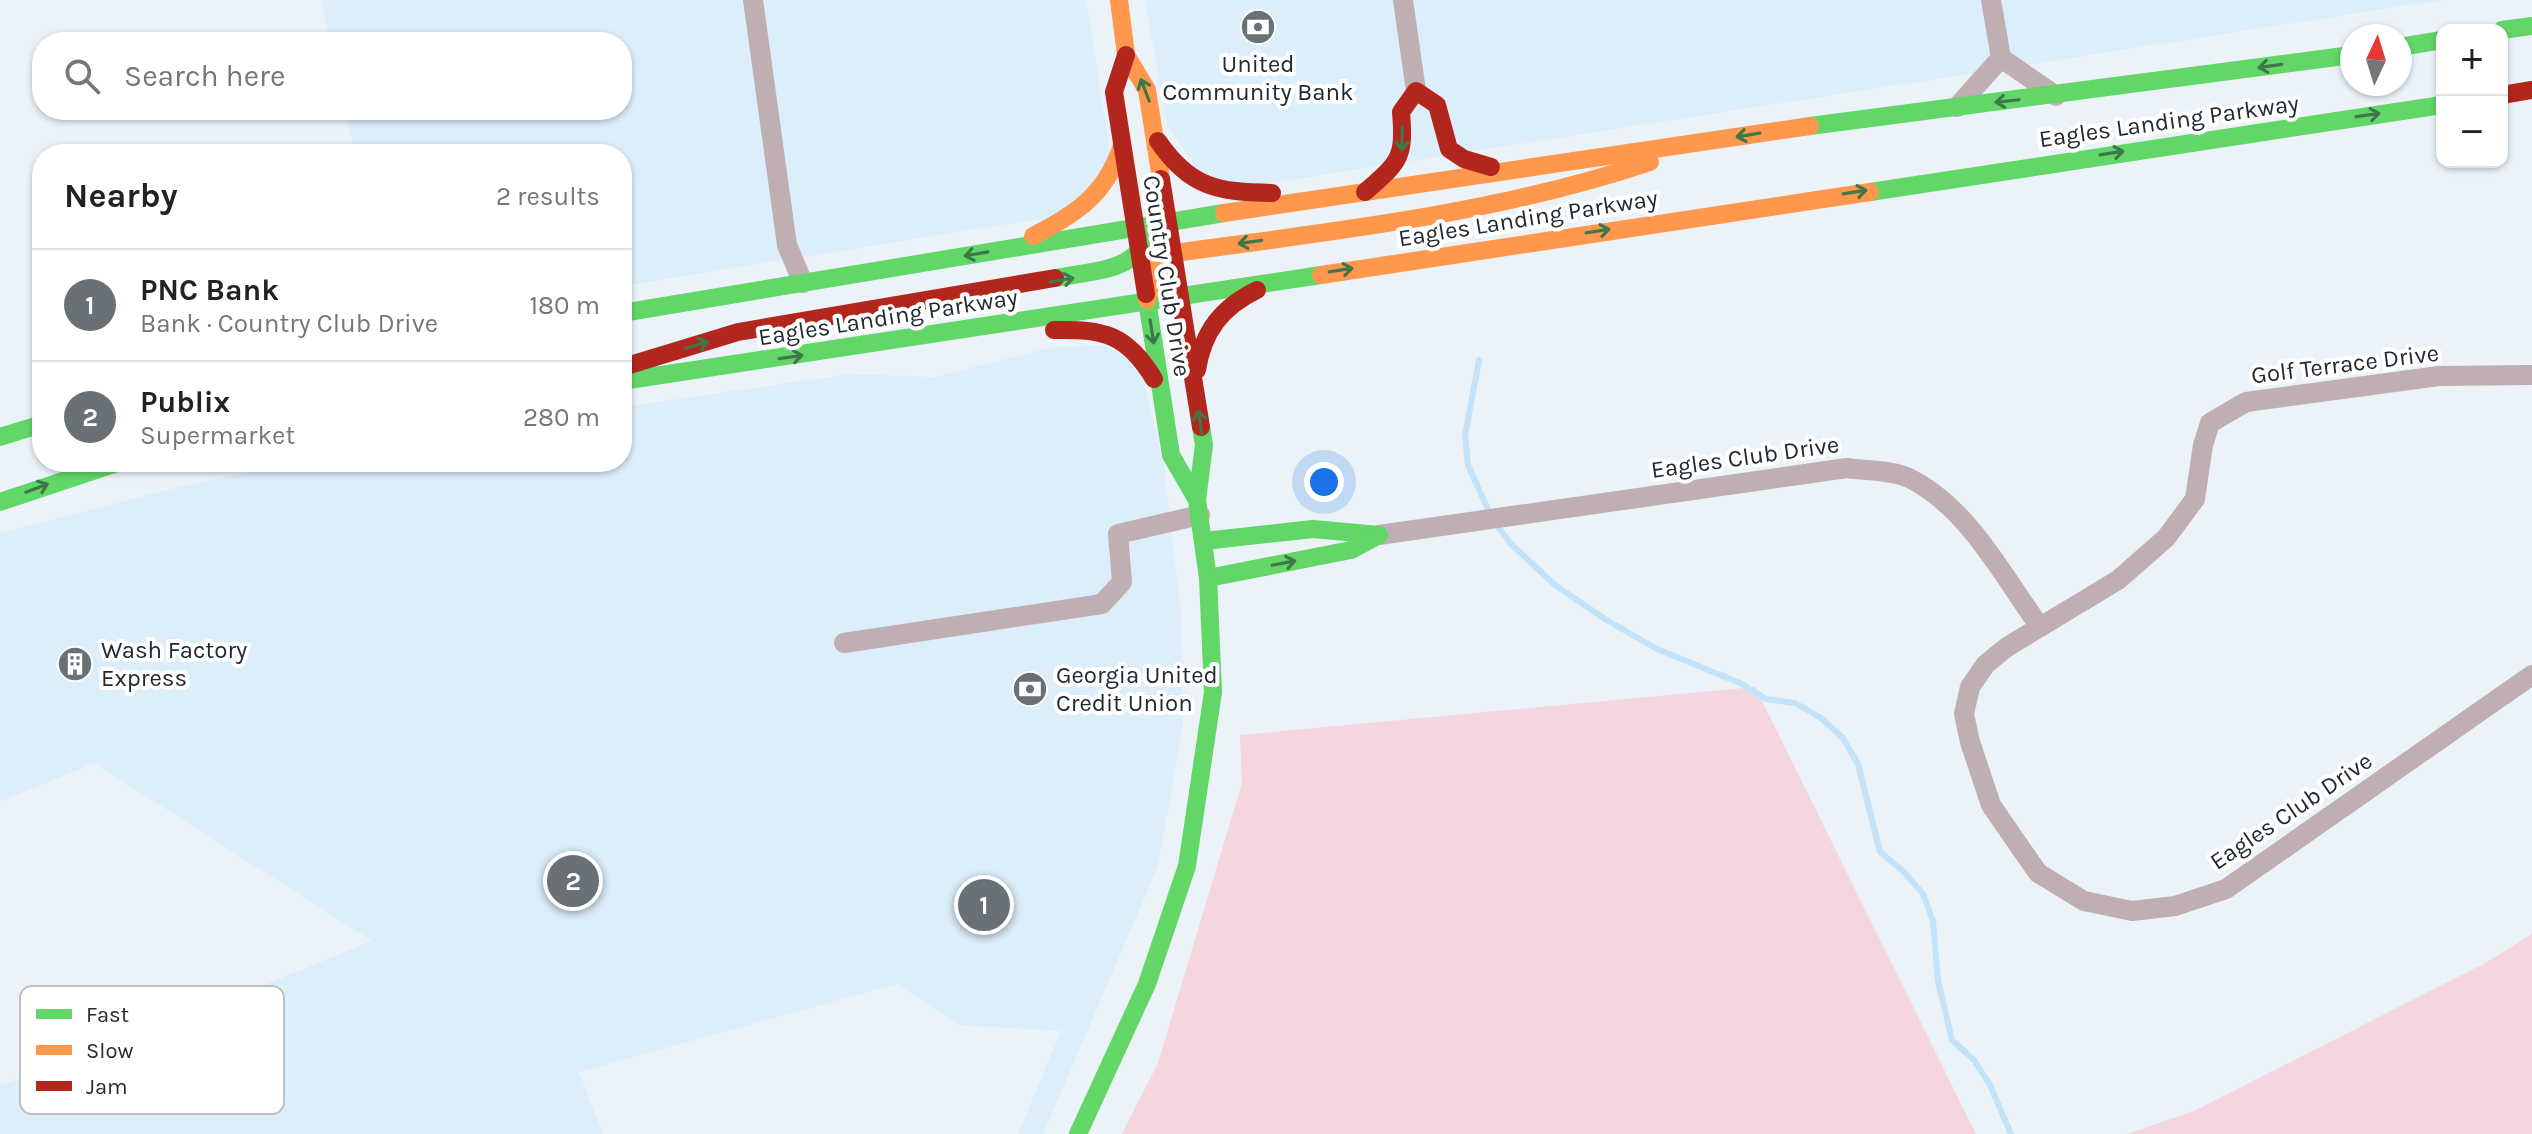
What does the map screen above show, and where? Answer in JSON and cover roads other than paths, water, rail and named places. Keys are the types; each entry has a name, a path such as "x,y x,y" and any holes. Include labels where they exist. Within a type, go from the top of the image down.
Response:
{"main road":[{"name":"Country Club Drive","path":"1078,1134 1147,984 1187,866 1213,692 1208,578 1199,508 1204,445 1147,90 1126,55 1119,0"},
{"path":"2508,29 2532,26"},
{"path":"2412,45 2436,41"},
{"name":"Country Club Drive","path":"1126,55 1114,92 1171,455 1199,508"},
{"name":"Eagles Landing Parkway","path":"632,311 1135,226 1708,141 2340,57"},
{"path":"2508,94 2532,90"},
{"path":"1155,136 1175,168 1202,186 1222,191 1367,192 1398,163 1404,145 1401,112 1416,91 1437,105 1443,144 1457,159 1507,171"},
{"name":"Eagles Landing Parkway","path":"632,380 2436,106"},
{"path":"2508,106 2532,106"},
{"path":"1147,300 1158,262 1174,253 1501,204 1607,178 1708,141"},
{"path":"1010,248 1094,203 1115,169 1122,144"},
{"path":"632,365 738,332 1082,276 1120,267 1140,255 1169,221"},
{"path":"1196,391 1199,356 1209,328 1226,306 1285,279"},
{"path":"937,335 1101,331 1132,346 1142,357 1162,395"},
{"path":"0,437 32,427"},
{"path":"0,502 90,472"},
{"path":"1204,541 1286,529 1345,528 1379,535"},
{"path":"1208,578 1351,550 1379,535"}],"street":[{"path":"753,0 787,245 803,283"},
{"path":"1403,0 1416,91"},
{"path":"1991,0 2001,58 2056,96"},
{"path":"1957,107 2001,58"},
{"name":"Golf Terrace Drive","path":"2040,627 2118,580 2166,538 2195,499 2203,445 2210,423 2246,402 2439,376 2532,375"},
{"name":"Eagles Club Drive","path":"1379,535 1847,468 1907,477 1943,502 1968,527 2040,627 1986,664 1970,687 1964,714 1991,805 2038,873 2084,901 2132,911 2175,906 2226,889 2532,675"},
{"path":"844,643 1102,604 1122,582 1118,534 1199,508"}],"waterway":[{"path":"1479,360 1465,436 1468,465 1490,514"},
{"path":"1496,524 1511,544 1555,585 1605,619 1657,649 1740,683 1766,699 1795,703 1821,718 1843,738 1858,764 1880,852 1903,871 1923,894 1933,921 1938,981 1952,1040 1974,1060 1990,1085 2011,1134"}],"place":[{"name":"United Community Bank","path":"1258,27"},
{"name":"Wash Factory Express","path":"75,664"},
{"name":"Georgia United Credit Union","path":"1030,689"},
{"name":"Publix","path":"573,881"},
{"name":"PNC Bank","path":"984,905"}]}
